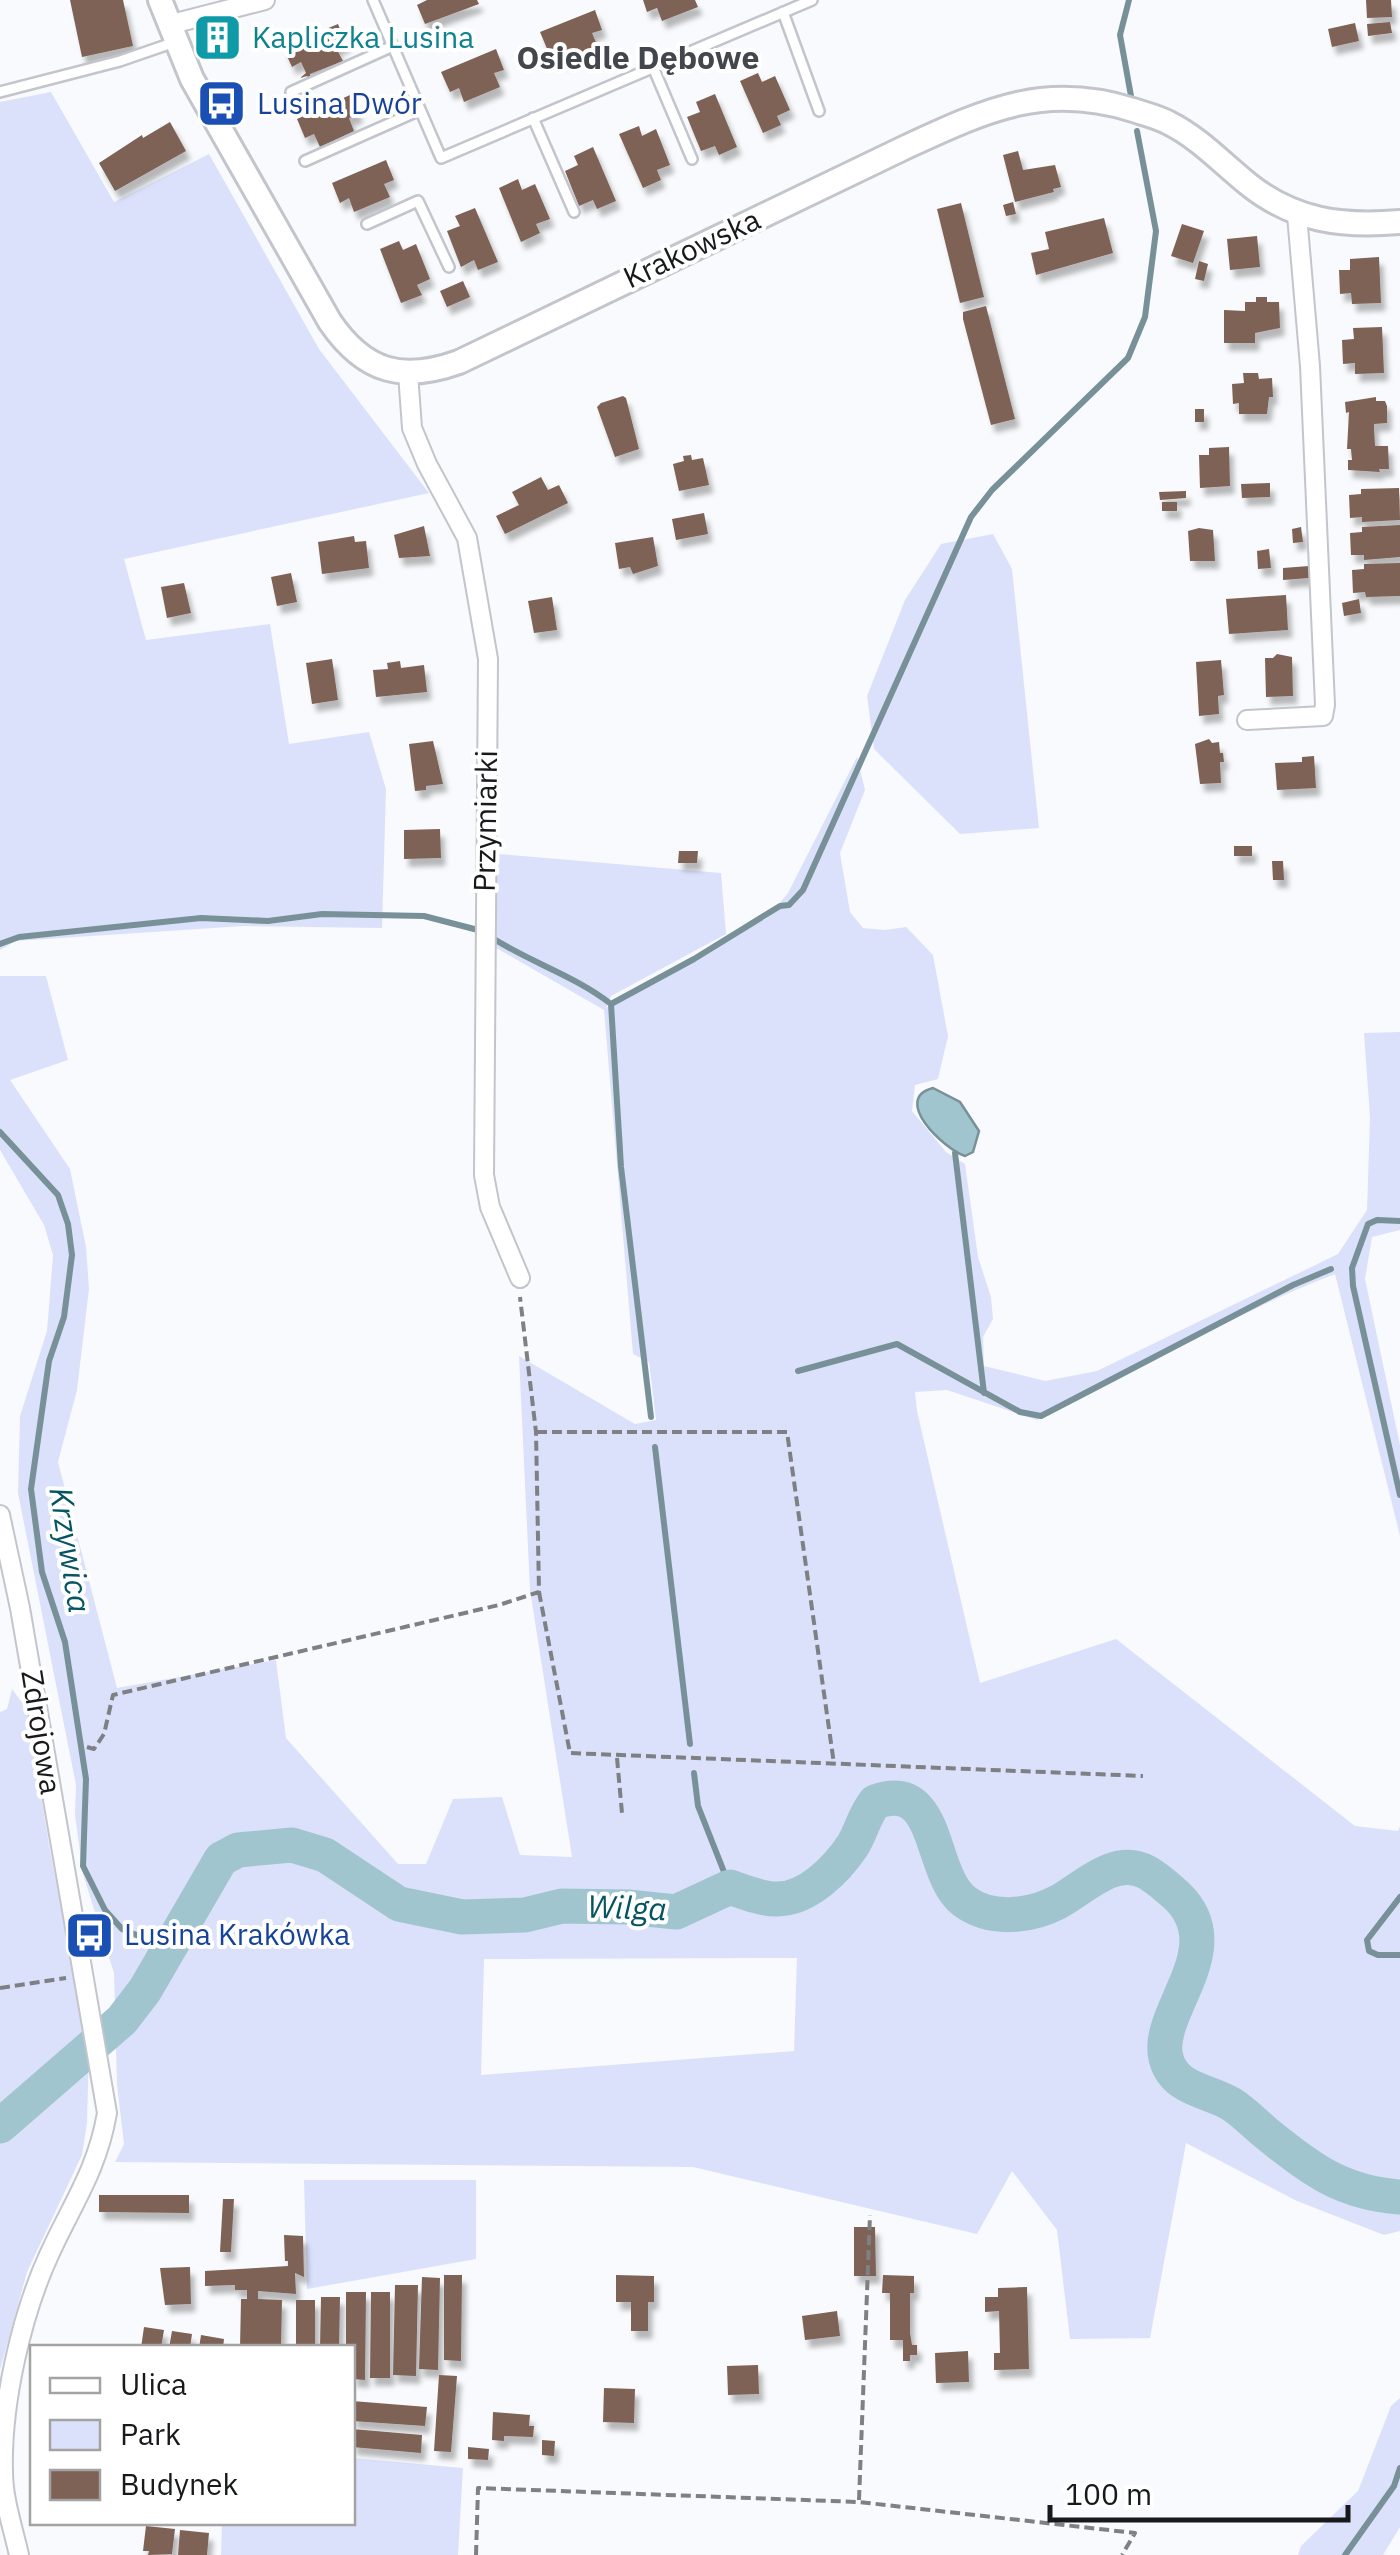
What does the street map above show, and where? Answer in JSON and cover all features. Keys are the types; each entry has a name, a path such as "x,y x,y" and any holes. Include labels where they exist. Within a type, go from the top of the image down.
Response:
{"street":[{"path":"160,0 208,110 330,322 354,352 370,363 408,373"},
{"path":"172,34 265,0"},
{"name":"Krakowska","path":"408,373 434,371 460,362 906,147 1015,102 1087,98 1169,123 1250,186 1297,215 1354,223 1400,222"},
{"path":"1248,720 1323,716 1325,705 1310,366 1297,215"},
{"name":"Przymiarki","path":"408,373 412,428 467,538 488,659 484,1175 490,1207 520,1278"},
{"name":"Zdrojowa","path":"0,1515 24,1628 107,2113 93,2170 48,2255 30,2304 11,2376 2,2473 20,2555"}],"lane":[{"path":"372,0 441,158 812,0"},
{"path":"783,12 819,111"},
{"path":"0,92 120,61 172,34"},
{"path":"290,92 392,46"},
{"path":"653,67 692,159"},
{"path":"305,161 420,110"},
{"path":"533,118 574,212"},
{"path":"367,224 418,201 449,268"}],"path":[{"path":"520,1278 521,1322 536,1432 540,1592 570,1753 1143,1776"},
{"path":"536,1432 787,1432 834,1764"},
{"path":"87,1747 94,1748 104,1734 113,1694 480,1610 540,1592"},
{"path":"617,1755 622,1812"},
{"path":"0,1988 86,1976"},
{"path":"859,2502 870,2215"},
{"path":"476,2555 478,2488 859,2502 1135,2533 1122,2555"}],"green space":[{"path":"51,92 114,202 209,154 319,349 429,493 124,559 146,640 270,624 289,744 369,732 386,789 382,928 244,926 16,941 0,950 0,102"},
{"path":"993,534 1012,569 1039,828 960,834 874,749 867,696 905,600 941,544"},
{"path":"857,757 865,790 840,853 850,912 863,928 906,927 933,955 948,1036 938,1079 915,1085 912,1111 946,1152 965,1164 978,1257 991,1297 993,1319 983,1337 984,1366 1045,1381 1097,1371 1338,1254 1367,1210 1370,1117 1364,1033 1400,1032 1400,1230 1372,1237 1365,1279 1400,1445 1400,1536 1335,1274 1259,1307 1037,1420 947,1390 915,1392 980,1683 1116,1639 1355,1826 1398,1831 1400,1826 1400,2231 1384,2235 1297,2201 1186,2143 1150,2338 1070,2339 1057,2230 1012,2171 977,2234 693,2167 115,2162 124,2144 117,2085 114,1973 83,1874 75,1815 76,1785 18,1493 20,1416 47,1331 53,1255 44,1225 0,1150 0,976 46,976 68,1060 10,1080 70,1169 86,1247 89,1289 77,1390 58,1462 117,1688 276,1660 286,1738 398,1864 426,1864 453,1799 502,1797 520,1855 572,1857 530,1590 519,1356 635,1424 656,1420 649,1362 633,1354 604,1010 491,945 499,854 721,873 726,934 611,996 606,1008 767,918 788,893","holes":["797,1958 794,2051 481,2075 484,1959"]},
{"path":"12,1689 26,1708 89,2048 82,2155 27,2272 0,2370 0,1712 7,1709"},
{"path":"304,2180 476,2180 476,2259 307,2289"},
{"path":"1400,2398 1400,2527 1383,2555 1298,2555 1301,2546 1358,2491 1391,2406"},
{"path":"355,2458 463,2468 458,2555 221,2555 222,2525 355,2525"}],"shaded area":[{"path":"933,1088 960,1102 979,1131 973,1152 965,1156 956,1152 925,1124 917,1102 921,1094"}],"building":[{"path":"70,0 123,0 133,46 82,57"},
{"path":"427,0 477,0 479,4 425,24 417,5"},
{"path":"643,0 695,0 698,7 662,21 657,8 647,12"},
{"path":"1366,0 1391,0 1392,17 1367,18"},
{"path":"595,10 602,30 592,33 598,47 563,62 558,47 548,51 540,32"},
{"path":"1390,22 1392,33 1368,36 1367,24"},
{"path":"1355,23 1359,41 1332,47 1328,29"},
{"path":"338,24 346,44 336,48 343,61 310,74 311,81 307,76 300,78 306,73 301,62 292,67 283,47"},
{"name":"Kapliczka Lusina","path":"220,29 228,35 225,42 210,48 205,35"},
{"path":"496,49 504,70 494,73 500,87 464,102 459,88 450,92 441,72"},
{"path":"758,73 762,82 775,76 790,110 777,116 781,125 763,133 740,81"},
{"path":"715,94 737,147 719,155 715,146 701,151 687,117 700,112 696,102"},
{"path":"350,95 359,115 349,118 354,131 320,147 314,134 305,138 297,119"},
{"path":"170,122 186,151 115,191 99,163"},
{"path":"639,126 642,136 656,129 670,165 657,170 661,180 643,188 619,134"},
{"path":"593,147 616,201 597,209 593,200 579,206 565,171 578,165 574,156"},
{"path":"1018,151 1023,170 1055,165 1061,187 1015,202 1003,155"},
{"path":"386,160 394,180 384,184 390,197 354,212 349,198 340,203 332,183"},
{"path":"518,179 522,190 535,184 550,219 536,224 540,233 521,242 499,188"},
{"path":"1013,202 1016,214 1006,216 1003,205"},
{"path":"961,203 984,297 960,303 937,209"},
{"path":"475,208 498,262 478,270 474,260 461,267 447,231 460,226 455,216"},
{"path":"1104,218 1113,253 1036,275 1031,253 1049,249 1045,232"},
{"path":"1182,224 1204,231 1193,263 1171,256"},
{"path":"1257,236 1260,267 1230,270 1227,239"},
{"path":"399,241 403,250 416,244 430,279 417,285 422,295 401,303 380,249"},
{"path":"1379,257 1381,303 1352,304 1351,293 1340,294 1339,270 1350,270 1350,259"},
{"path":"1199,261 1208,264 1204,281 1195,279"},
{"path":"463,281 470,297 447,307 440,291"},
{"path":"1256,297 1279,302 1280,328 1255,333 1255,343 1224,343 1224,310 1245,311 1245,302 1256,302"},
{"path":"986,306 1015,419 991,425 963,319 963,312"},
{"path":"1382,327 1384,373 1355,374 1355,363 1343,364 1342,340 1354,339 1353,328"},
{"path":"1243,373 1258,373 1259,379 1272,378 1273,397 1269,397 1267,414 1239,414 1239,403 1233,404 1232,384 1244,383"},
{"path":"623,396 639,449 615,457 597,407"},
{"path":"1376,397 1376,401 1385,401 1387,423 1374,424 1375,446 1388,446 1389,469 1348,470 1348,460 1352,460 1351,449 1347,449 1349,412 1346,413 1345,402"},
{"path":"1195,409 1204,409 1204,422 1195,422"},
{"path":"1229,447 1230,486 1200,488 1199,455 1209,455 1209,448"},
{"path":"691,455 692,460 703,458 709,485 679,491 673,464"},
{"path":"541,477 548,490 559,485 568,503 505,534 496,516 519,505 512,492"},
{"path":"1270,483 1270,497 1242,498 1241,484"},
{"path":"1399,488 1400,520 1362,522 1362,517 1350,518 1349,495 1361,494 1361,489"},
{"path":"1186,491 1186,498 1160,500 1159,492"},
{"path":"1162,502 1177,502 1177,511 1162,511"},
{"path":"704,513 708,534 676,540 672,519"},
{"path":"1400,525 1400,557 1364,560 1364,555 1351,555 1350,533 1362,532 1362,527"},
{"path":"424,526 430,556 399,558 394,535"},
{"path":"1301,527 1303,542 1293,543 1292,529"},
{"path":"1213,530 1215,561 1190,561 1188,531"},
{"path":"354,536 355,542 366,541 369,568 322,574 318,542"},
{"path":"653,537 658,566 633,574 630,567 619,569 615,543"},
{"path":"1269,549 1271,568 1258,569 1257,551"},
{"path":"1400,563 1400,596 1366,597 1365,592 1353,593 1352,570 1364,569 1364,564"},
{"path":"1309,566 1309,578 1283,580 1283,568"},
{"path":"291,573 297,602 277,606 271,577"},
{"path":"184,583 191,613 167,618 161,587"},
{"path":"1286,595 1288,630 1229,634 1226,599"},
{"path":"552,597 557,630 534,633 528,601"},
{"path":"1359,599 1361,613 1344,616 1342,603"},
{"path":"1277,654 1292,657 1293,696 1266,697 1265,658"},
{"path":"332,659 338,700 312,704 306,663"},
{"path":"1221,660 1224,695 1218,696 1219,714 1199,716 1196,662"},
{"path":"400,661 401,668 424,665 427,692 376,697 373,670 388,669 387,663"},
{"path":"1209,739 1219,742 1223,753 1221,783 1200,784 1195,744"},
{"path":"433,741 443,784 415,791 409,744"},
{"path":"1314,756 1316,788 1277,790 1275,763 1302,762 1302,757"},
{"path":"440,829 441,858 404,859 404,830"},
{"path":"1234,846 1252,846 1252,856 1234,856"},
{"path":"679,851 698,851 697,863 678,863"},
{"path":"1272,861 1283,861 1284,880 1273,880"},
{"path":"99,2195 189,2195 189,2213 99,2212"},
{"path":"223,2199 234,2199 231,2252 220,2252"},
{"path":"854,2227 875,2227 876,2276 854,2276"},
{"path":"284,2235 303,2236 304,2277 295,2273 296,2294 258,2291 258,2299 282,2300 281,2345 240,2345 241,2299 247,2299 247,2290 235,2290 235,2285 205,2286 205,2271 288,2266"},
{"path":"190,2267 191,2304 165,2305 160,2268"},
{"path":"444,2275 462,2275 461,2361 444,2360"},
{"path":"616,2275 654,2276 654,2302 648,2302 648,2331 631,2331 631,2302 616,2302"},
{"path":"883,2275 914,2276 910,2333 912,2345 917,2345 917,2355 910,2355 910,2361 903,2361 903,2340 890,2340 890,2293 882,2293"},
{"path":"422,2277 440,2278 438,2370 419,2369"},
{"path":"395,2285 418,2285 416,2376 393,2375"},
{"path":"1027,2287 1029,2369 994,2370 994,2353 1000,2353 999,2311 985,2312 985,2297 998,2297 998,2288"},
{"path":"346,2292 366,2292 365,2380 355,2379 355,2345 346,2345"},
{"path":"371,2292 390,2292 390,2378 370,2378"},
{"path":"321,2297 340,2297 339,2345 320,2345"},
{"path":"296,2300 315,2300 315,2345 296,2345"},
{"path":"837,2311 840,2336 805,2340 802,2316"},
{"path":"144,2327 164,2330 162,2345 141,2345"},
{"path":"172,2331 192,2334 190,2345 170,2345"},
{"path":"201,2335 224,2339 223,2345 199,2345"},
{"path":"968,2351 969,2382 936,2383 935,2353"},
{"path":"758,2365 759,2394 728,2395 727,2366"},
{"path":"439,2375 457,2376 451,2452 434,2451"},
{"path":"604,2388 635,2389 634,2423 603,2422"},
{"path":"355,2401 427,2407 425,2426 355,2421"},
{"path":"493,2412 530,2415 533,2437 504,2436 504,2441 492,2440"},
{"path":"355,2429 422,2435 421,2453 355,2447"},
{"path":"542,2440 555,2441 554,2456 542,2455"},
{"path":"468,2447 489,2449 488,2460 468,2459"},
{"path":"146,2526 175,2529 172,2554 148,2555 149,2551 143,2551"},
{"path":"180,2530 209,2533 207,2555 178,2555"}],"waterway":[{"path":"1129,0 1120,35 1131,96"},
{"path":"611,1004 780,906 789,905 803,890 971,517 992,490 1128,358 1145,317 1156,231 1137,131"},
{"path":"0,944 19,937 201,918 268,921 322,914 424,916 478,930"},
{"path":"494,939 583,985 611,1004 621,1167 651,1417"},
{"name":"Krzywica","path":"0,1132 58,1195 68,1224 72,1255 64,1317 49,1361 31,1489 42,1572 65,1642 86,1779 83,1866 105,1910 122,1929 139,1936 179,1931"},
{"path":"955,1153 984,1393"},
{"path":"1400,1221 1377,1220 1368,1224 1352,1268 1400,1495"},
{"path":"798,1371 897,1344 1020,1412 1041,1416 1331,1269"},
{"path":"655,1447 690,1744"},
{"path":"694,1773 698,1806 730,1887"},
{"name":"Wilga","path":"0,2126 122,2020 145,1990 221,1859 238,1850 292,1845 325,1855 399,1904 462,1917 525,1915 562,1906 676,1912 730,1887 770,1899 788,1898 810,1889 839,1864 875,1802 896,1798 912,1803 923,1815 953,1888 964,1901 986,1912 1010,1915 1035,1911 1058,1902 1099,1876 1122,1868 1146,1872 1162,1883 1191,1915 1197,1936 1195,1958 1165,2040 1166,2058 1176,2077 1231,2104 1297,2158 1328,2177 1361,2190 1400,2197"},
{"path":"1400,1897 1367,1940 1369,1951 1400,1955"},
{"path":"1345,2555 1394,2486 1400,2468"}],"place":[{"name":"Kapliczka Lusina","path":"217,38"},
{"name":"Lusina Dwór","path":"222,104"},
{"name":"Lusina Krakówka","path":"89,1935"}],"district":[{"name":"Osiedle Dębowe","path":"638,58"}]}
